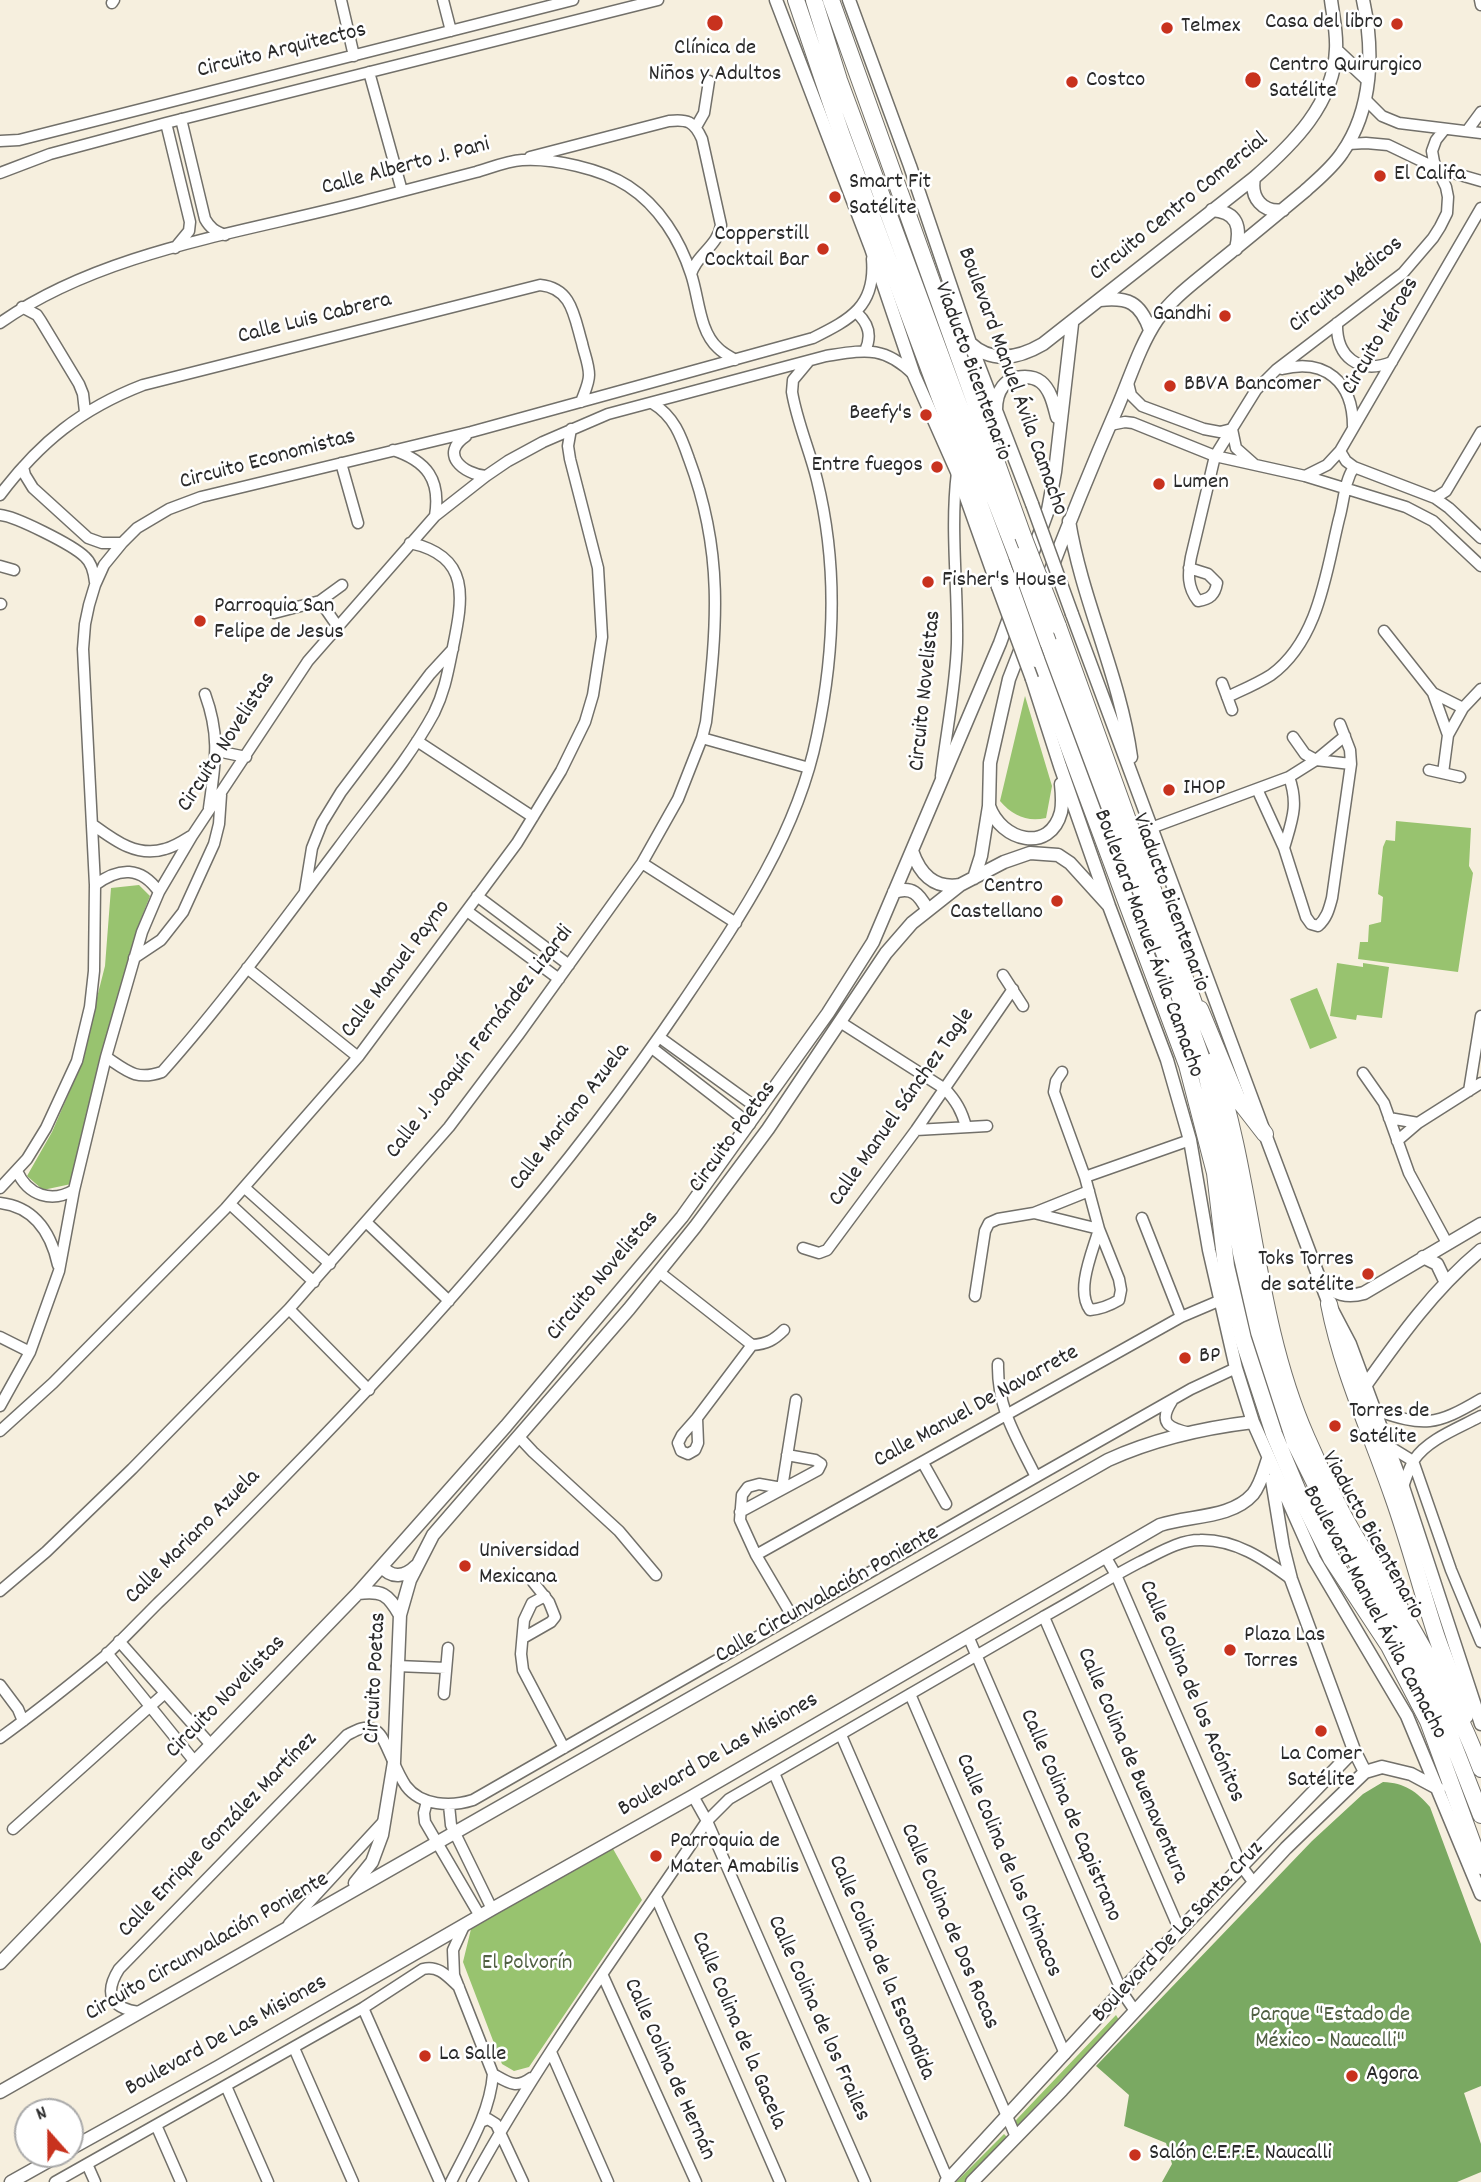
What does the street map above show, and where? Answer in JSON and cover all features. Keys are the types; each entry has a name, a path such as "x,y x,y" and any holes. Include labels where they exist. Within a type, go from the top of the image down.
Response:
{"highway":[{"name":"Boulevard Manuel Ávila Camacho","path":"796,0 1002,581 1036,659 1187,1065 1215,1173 1226,1266 1243,1339 1273,1433 1331,1558 1389,1646 1428,1721 1481,1867"},
{"name":"Viaducto Bicentenario","path":"814,0 839,80 1166,955 1205,1068 1259,1332 1295,1443 1343,1540 1438,1705 1481,1815"},
{"name":"Boulevard Manuel Ávila Camacho","path":"831,0 1216,1068 1238,1150 1269,1321 1285,1379 1305,1435 1347,1522 1429,1659 1481,1769"},
{"path":"1181,965 1237,1098 1265,1134"},
{"path":"1329,1304 1345,1368 1394,1499 1437,1638 1460,1696 1473,1748"}],"main road":[{"name":"Boulevard Manuel Ávila Camacho","path":"776,0 871,248 914,375 1002,581 1060,766 1167,1060 1190,1140 1221,1300 1236,1367 1253,1422 1314,1559 1407,1716 1481,1894"},
{"name":"Boulevard Manuel Ávila Camacho","path":"849,0 996,414 1032,504 1320,1281 1350,1343 1375,1410 1481,1724"},
{"name":"Circuito Centro Comercial","path":"970,343 992,356 1015,356 1034,349 1072,324 1254,178 1298,136 1313,116 1329,82 1336,50 1331,0"},
{"path":"974,877 981,856 989,806 990,763 1009,679 1069,521 1150,330 1179,295 1283,210 1332,166 1348,144 1359,122 1368,80 1370,46 1363,0"},
{"path":"1336,50 1368,80"},
{"path":"1254,178 1254,194 1259,203 1268,209 1283,210"},
{"path":"1212,210 1223,212 1234,219 1238,230 1236,248"},
{"path":"1099,300 1121,299 1129,302 1141,311 1150,330"},
{"path":"940,781 1000,643 1048,510 1072,324"},
{"path":"996,414 996,399 1001,388 1018,377 1031,377 1042,382 1048,391 1059,425"},
{"path":"1069,521 1076,562 1126,723 1134,782"},
{"path":"989,806 995,820 1009,834 1027,839 1045,834 1058,820 1062,810 1060,766"},
{"name":"Circuito Novelistas","path":"1,1959 358,1593 506,1426 682,1217 760,1110 850,980 873,942 940,781"},
{"path":"912,851 920,870 930,880 942,885 960,885"},
{"name":"Circuito Poetas","path":"345,1894 372,1861 383,1835 394,1762 400,1615 416,1566 433,1535 659,1272 768,1129 886,953 912,923 960,885 1016,857 1030,853 1058,855 1070,863 1109,906"},
{"path":"894,892 907,889 916,892 928,909"},
{"path":"1320,1281 1341,1294 1354,1296 1364,1293 1481,1224"},
{"path":"1366,1386 1397,1341 1446,1283 1480,1250 1470,1244 1467,1233"},
{"path":"1423,1257 1437,1264 1446,1283"},
{"name":"Calle Circunvalación Poniente","path":"438,1842 1108,1461 1146,1444 1189,1433 1253,1422"},
{"path":"1268,1459 1291,1579 1354,1750 1365,1772 1382,1768 1411,1774 1439,1789"},
{"name":"Boulevard De Las Misiones","path":"84,2141 693,1796 1160,1525 1230,1509 1243,1502 1259,1485 1268,1459"},
{"path":"382,1566 387,1573 397,1576 408,1573 416,1566"},
{"path":"358,1593 377,1592 386,1596 400,1615"},
{"name":"Boulevard De La Santa Cruz","path":"948,2181 1122,1992 1354,1750"},
{"name":"Boulevard De La Santa Cruz","path":"972,2182 1286,1849 1365,1772"},
{"name":"Circuito Circunvalación Poniente","path":"0,2092 438,1842"},
{"path":"12,2182 36,2168"}],"street":[{"path":"341,0 354,56"},
{"path":"443,0 451,31"},
{"name":"Circuito Arquitectos","path":"0,141 19,140 573,0"},
{"path":"2,170 166,122 658,0"},
{"path":"369,72 402,191"},
{"path":"696,127 708,97 709,81"},
{"path":"1365,99 1390,120 1444,130 1481,133"},
{"path":"1468,131 1481,112"},
{"path":"181,119 205,219 215,232 225,235"},
{"path":"521,160 669,121 683,120 696,127 702,139 721,225 720,235 694,264 691,274"},
{"path":"166,122 190,222 189,231 175,248"},
{"path":"1436,168 1432,156 1433,147 1444,130"},
{"path":"1348,144 1366,142 1388,145 1436,168 1481,181"},
{"name":"Calle Alberto J. Pani","path":"0,323 22,307 88,275 175,248 521,160 587,168 628,185 649,202 667,224 680,248 691,274 711,340 718,349 735,360"},
{"name":"Circuito Médicos","path":"1189,568 1215,456 1256,390 1276,370 1404,273 1433,238 1448,207 1446,187 1436,168"},
{"name":"Circuito Héroes","path":"1305,476 1327,465 1340,451 1481,208"},
{"path":"865,351 869,342 868,329 857,313 869,292 873,271 871,248"},
{"name":"Calle Luis Cabrera","path":"0,495 56,434 85,412 143,385 540,285 559,290 572,308 589,368 588,383 581,401"},
{"path":"22,307 41,321 79,384 85,412"},
{"name":"Circuito Economistas","path":"0,1188 17,1171 46,1128 71,1078 83,1043 93,980 95,885 83,649 85,624 95,585 104,565 122,543 157,514 183,503 471,432 735,360 813,338 857,313"},
{"path":"1337,323 1339,343 1348,359 1372,366 1392,362"},
{"name":"Circuito Novelistas","path":"0,1406 30,1352 59,1271 74,1190 106,1057 142,932 159,892 192,836 308,661 410,543 435,516 486,476 543,442 608,414 826,356 865,351 889,355 899,360 914,375"},
{"name":"Calle Mariano Azuela","path":"0,1738 107,1653 219,1544 369,1390 514,1225 602,1116 652,1048 736,923 777,850 796,809 817,737 829,658 832,633 832,571 816,477 792,392 793,380 808,362"},
{"path":"1276,370 1308,365 1335,377 1349,397 1353,429"},
{"path":"1128,383 1132,395 1142,406 1204,429 1220,432 1232,429 1236,448 1255,465"},
{"name":"Calle J. Joaquín Fernández Lizardi","path":"0,1591 46,1552 124,1478 289,1309 449,1127 642,863 678,799 702,738 712,667 716,581 709,528 698,481 681,436 664,410 652,403"},
{"path":"1110,425 1133,423 1215,456 1346,487 1421,513 1481,566"},
{"name":"Calle Manuel Payno","path":"0,1431 53,1383 245,1188 358,1056 517,843 574,748 593,695 602,637 598,568 569,459 571,429"},
{"path":"471,432 456,444 455,457 460,466 470,473 486,476"},
{"path":"1435,498 1446,491 1481,432"},
{"path":"393,450 416,459 429,473 437,494 435,516"},
{"path":"1340,451 1354,467 1435,498 1481,538"},
{"path":"341,463 358,523"},
{"path":"23,467 33,488 88,538 102,543 122,543"},
{"path":"1227,697 1272,674 1300,642 1311,622 1320,596 1348,476 1354,467"},
{"name":"Circuito Novelistas","path":"940,781 957,648 957,586 952,521 957,472"},
{"path":"0,515 14,518 84,555 94,572 95,585"},
{"path":"106,1057 133,1075 147,1077 162,1072 247,968 417,741 445,689 461,596 457,577 449,563 438,552 410,543"},
{"path":"0,566 14,570"},
{"path":"1189,568 1208,574 1217,583 1215,592 1207,599 1198,601 1191,592 1189,568"},
{"path":"274,613 320,601 342,585"},
{"path":"320,601 338,626"},
{"path":"1384,631 1433,693 1448,735"},
{"path":"305,892 312,848 322,823 341,792 430,674 453,649"},
{"path":"1222,683 1232,710"},
{"path":"1443,773 1448,735 1463,708 1481,689"},
{"path":"1433,693 1463,708"},
{"path":"205,694 214,717 216,751 208,812"},
{"path":"1257,789 1284,848 1306,916 1311,924 1318,926 1324,920 1330,905 1350,764 1350,750 1340,724"},
{"path":"1151,828 1289,776 1316,760 1345,736"},
{"path":"1293,737 1305,754 1316,760 1350,764"},
{"path":"702,738 809,768"},
{"path":"417,741 533,817"},
{"path":"216,751 246,757"},
{"path":"1429,770 1460,777"},
{"path":"1284,848 1296,803 1289,776"},
{"path":"134,958 162,940 183,912 214,844 222,793"},
{"path":"92,824 114,840 138,850 166,849 192,836"},
{"path":"642,863 736,923"},
{"path":"95,885 111,875 134,873 151,881 159,892"},
{"path":"477,896 569,965"},
{"path":"467,911 559,979"},
{"path":"247,968 358,1056"},
{"path":"1003,975 1023,1006"},
{"name":"Calle Manuel Sánchez Tagle","path":"803,1248 819,1253 827,1250 916,1130 1013,989"},
{"path":"1469,1091 1477,1070 1481,1016"},
{"path":"840,1022 945,1089 956,1100 966,1127"},
{"path":"659,1037 760,1110"},
{"path":"652,1048 750,1124"},
{"path":"1062,1072 1056,1081 1054,1092 1086,1177 1099,1229 1121,1290 1119,1300 1101,1309 1090,1310 1084,1302 1083,1288 1099,1229"},
{"path":"1363,1073 1384,1103 1418,1193 1447,1243"},
{"path":"1397,1141 1418,1123 1481,1083"},
{"path":"1389,1118 1418,1123"},
{"path":"916,1130 987,1126"},
{"path":"1086,1177 1190,1140"},
{"path":"17,1171 30,1190 45,1196 60,1196 74,1190"},
{"path":"245,1188 330,1264"},
{"path":"975,1296 985,1231 989,1223 1034,1213 1089,1191"},
{"path":"0,1203 29,1212 42,1225 54,1247 59,1271"},
{"path":"229,1204 314,1282"},
{"path":"1034,1213 1099,1229"},
{"path":"1142,1219 1181,1317"},
{"path":"366,1222 449,1301"},
{"path":"659,1272 757,1344"},
{"name":"Calle Manuel De Navarrete","path":"756,1555 1181,1317 1221,1300"},
{"path":"289,1309 369,1390"},
{"path":"697,1418 698,1443 695,1450 688,1454 681,1451 678,1443 682,1435 757,1344 773,1340 784,1330"},
{"path":"0,1337 30,1352"},
{"path":"998,1364 997,1384 1000,1400 1036,1476"},
{"path":"480,1916 425,1822 427,1801 449,1805 473,1800 1036,1476 1174,1398 1236,1367"},
{"path":"1174,1398 1166,1413 1167,1422 1172,1428 1189,1433"},
{"path":"1375,1410 1408,1420 1432,1422 1454,1415 1481,1399"},
{"path":"782,1488 796,1400"},
{"path":"1403,1487 1413,1461 1430,1445 1481,1416"},
{"path":"519,1437 619,1531 656,1575"},
{"path":"1387,1445 1413,1461 1451,1570 1481,1642"},
{"path":"740,1511 818,1470 821,1464 815,1460 787,1455"},
{"path":"923,1463 946,1504"},
{"path":"782,1488 759,1484 748,1487 742,1495 740,1511 743,1529 792,1616"},
{"path":"1194,1517 1199,1539"},
{"name":"Boulevard De Las Misiones","path":"472,2182 533,2077 707,1821 729,1799 1116,1574 1167,1548 1199,1539 1238,1547 1266,1561 1291,1579"},
{"name":"Calle Colina de los Acónitos","path":"1105,1556 1116,1574 1242,1867 1254,1883"},
{"path":"523,1638 555,1617 554,1610 533,1582"},
{"path":"830,1595 841,1614"},
{"path":"545,1596 532,1603 524,1620 521,1654 523,1670 564,1748"},
{"name":"Calle Colina de Buenaventura","path":"1044,1617 1180,1931"},
{"name":"Calle Colina de Capistrano","path":"968,1636 1122,1992 1135,2011"},
{"path":"119,1641 211,1745"},
{"path":"444,1694 448,1648"},
{"path":"107,1653 195,1762"},
{"path":"397,1666 446,1668"},
{"path":"0,1685 18,1709 23,1721"},
{"path":"13,1829 164,1693"},
{"name":"Calle Colina de los Chinacos","path":"910,1694 1065,2054"},
{"name":"Calle Enrique González Martínez","path":"139,2012 120,2007 113,1999 110,1992 111,1982 119,1969 347,1735 362,1728 374,1729 382,1737 394,1762"},
{"name":"Calle Colina de Dos Rocas","path":"841,1735 1016,2137"},
{"name":"Circuito Poetas","path":"394,1762 407,1787 427,1801"},
{"name":"Calle Colina de la Escondida","path":"774,1773 948,2181"},
{"name":"Calle Colina de los Frailes","path":"693,1796 707,1821 866,2182"},
{"path":"449,1805 449,1817 454,1832 492,1909"},
{"path":"284,1928 385,1820"},
{"name":"Calle Colina de la Gacela","path":"656,1897 780,2182"},
{"path":"451,2182 490,2099 493,2074 458,1987 452,1962 453,1950 464,1926"},
{"name":"Boulevard De Las Misiones","path":"55,2182 294,2048 416,1973 429,1968 438,1969 458,1987"},
{"name":"Calle Colina de Hernán","path":"603,1976 696,2182"},
{"path":"363,2008 440,2182"},
{"path":"294,2048 353,2182"},
{"path":"551,2052 608,2182"},
{"path":"493,2074 522,2085 533,2077"},
{"path":"226,2086 268,2182"},
{"path":"481,2122 492,2120 500,2130 523,2182"},
{"path":"156,2125 181,2182"},
{"path":"87,2164 95,2182"}],"green space":[{"path":"1025,696 1052,786 1046,818 1039,819 1021,817 1000,801"},
{"path":"1396,821 1471,828 1469,866 1473,873 1458,972 1358,959 1360,942 1368,942 1369,925 1381,922 1383,897 1378,894 1383,847 1386,840 1395,841"},
{"path":"139,885 150,896 137,929 81,1136 71,1184 43,1190 27,1176 52,1132 78,1072 105,966 111,888"},
{"path":"1337,963 1389,967 1382,1018 1357,1015 1356,1020 1330,1016"},
{"path":"1317,988 1337,1038 1310,1049 1290,999"},
{"name":"Parque \"Estado de México - Naucalli\"","path":"1383,1782 1409,1789 1430,1807 1481,1944 1481,2086 1464,2093 1481,2144 1481,2172 1457,2182 1162,2182 1172,2164 1166,2143 1124,2126 1129,2095 1096,2066 1312,1841 1363,1794"},
{"name":"El Polvorín","path":"612,1847 642,1900 529,2067 514,2071 502,2064 463,1962 471,1929"},
{"path":"1116,2015 1119,2020 1016,2127 1014,2123 1017,2119"},
{"path":"1004,2134 1007,2137 966,2182 956,2182"}],"place":[{"name":"Clínica de Niños y Adultos","path":"715,23"},
{"name":"Casa del libro","path":"1397,24"},
{"name":"Telmex","path":"1167,28"},
{"name":"Centro Quirurgico Satélite","path":"1253,80"},
{"name":"Costco","path":"1072,82"},
{"name":"El Califa","path":"1380,176"},
{"name":"Smart Fit Satélite","path":"835,197"},
{"name":"Copperstill Cocktail Bar","path":"823,249"},
{"name":"Gandhi","path":"1225,316"},
{"name":"BBVA Bancomer","path":"1170,386"},
{"name":"Beefy's","path":"926,415"},
{"name":"Entre fuegos","path":"937,467"},
{"name":"Lumen","path":"1159,484"},
{"name":"Fisher's House","path":"928,582"},
{"name":"Parroquia San Felipe de Jesus","path":"200,621"},
{"name":"IHOP","path":"1169,790"},
{"name":"Centro Castellano","path":"1057,901"},
{"name":"Toks Torres de satélite","path":"1368,1274"},
{"name":"BP","path":"1185,1358"},
{"name":"Torres de Satélite","path":"1335,1426"},
{"name":"Universidad Mexicana","path":"465,1566"},
{"name":"Plaza Las Torres","path":"1230,1650"},
{"name":"La Comer Satélite","path":"1321,1731"},
{"name":"Parroquia de Mater Amabilis","path":"656,1856"},
{"name":"La Salle","path":"425,2056"},
{"name":"Agora","path":"1352,2076"},
{"name":"Salón C.E.F.E. Naucalli","path":"1135,2155"}]}
